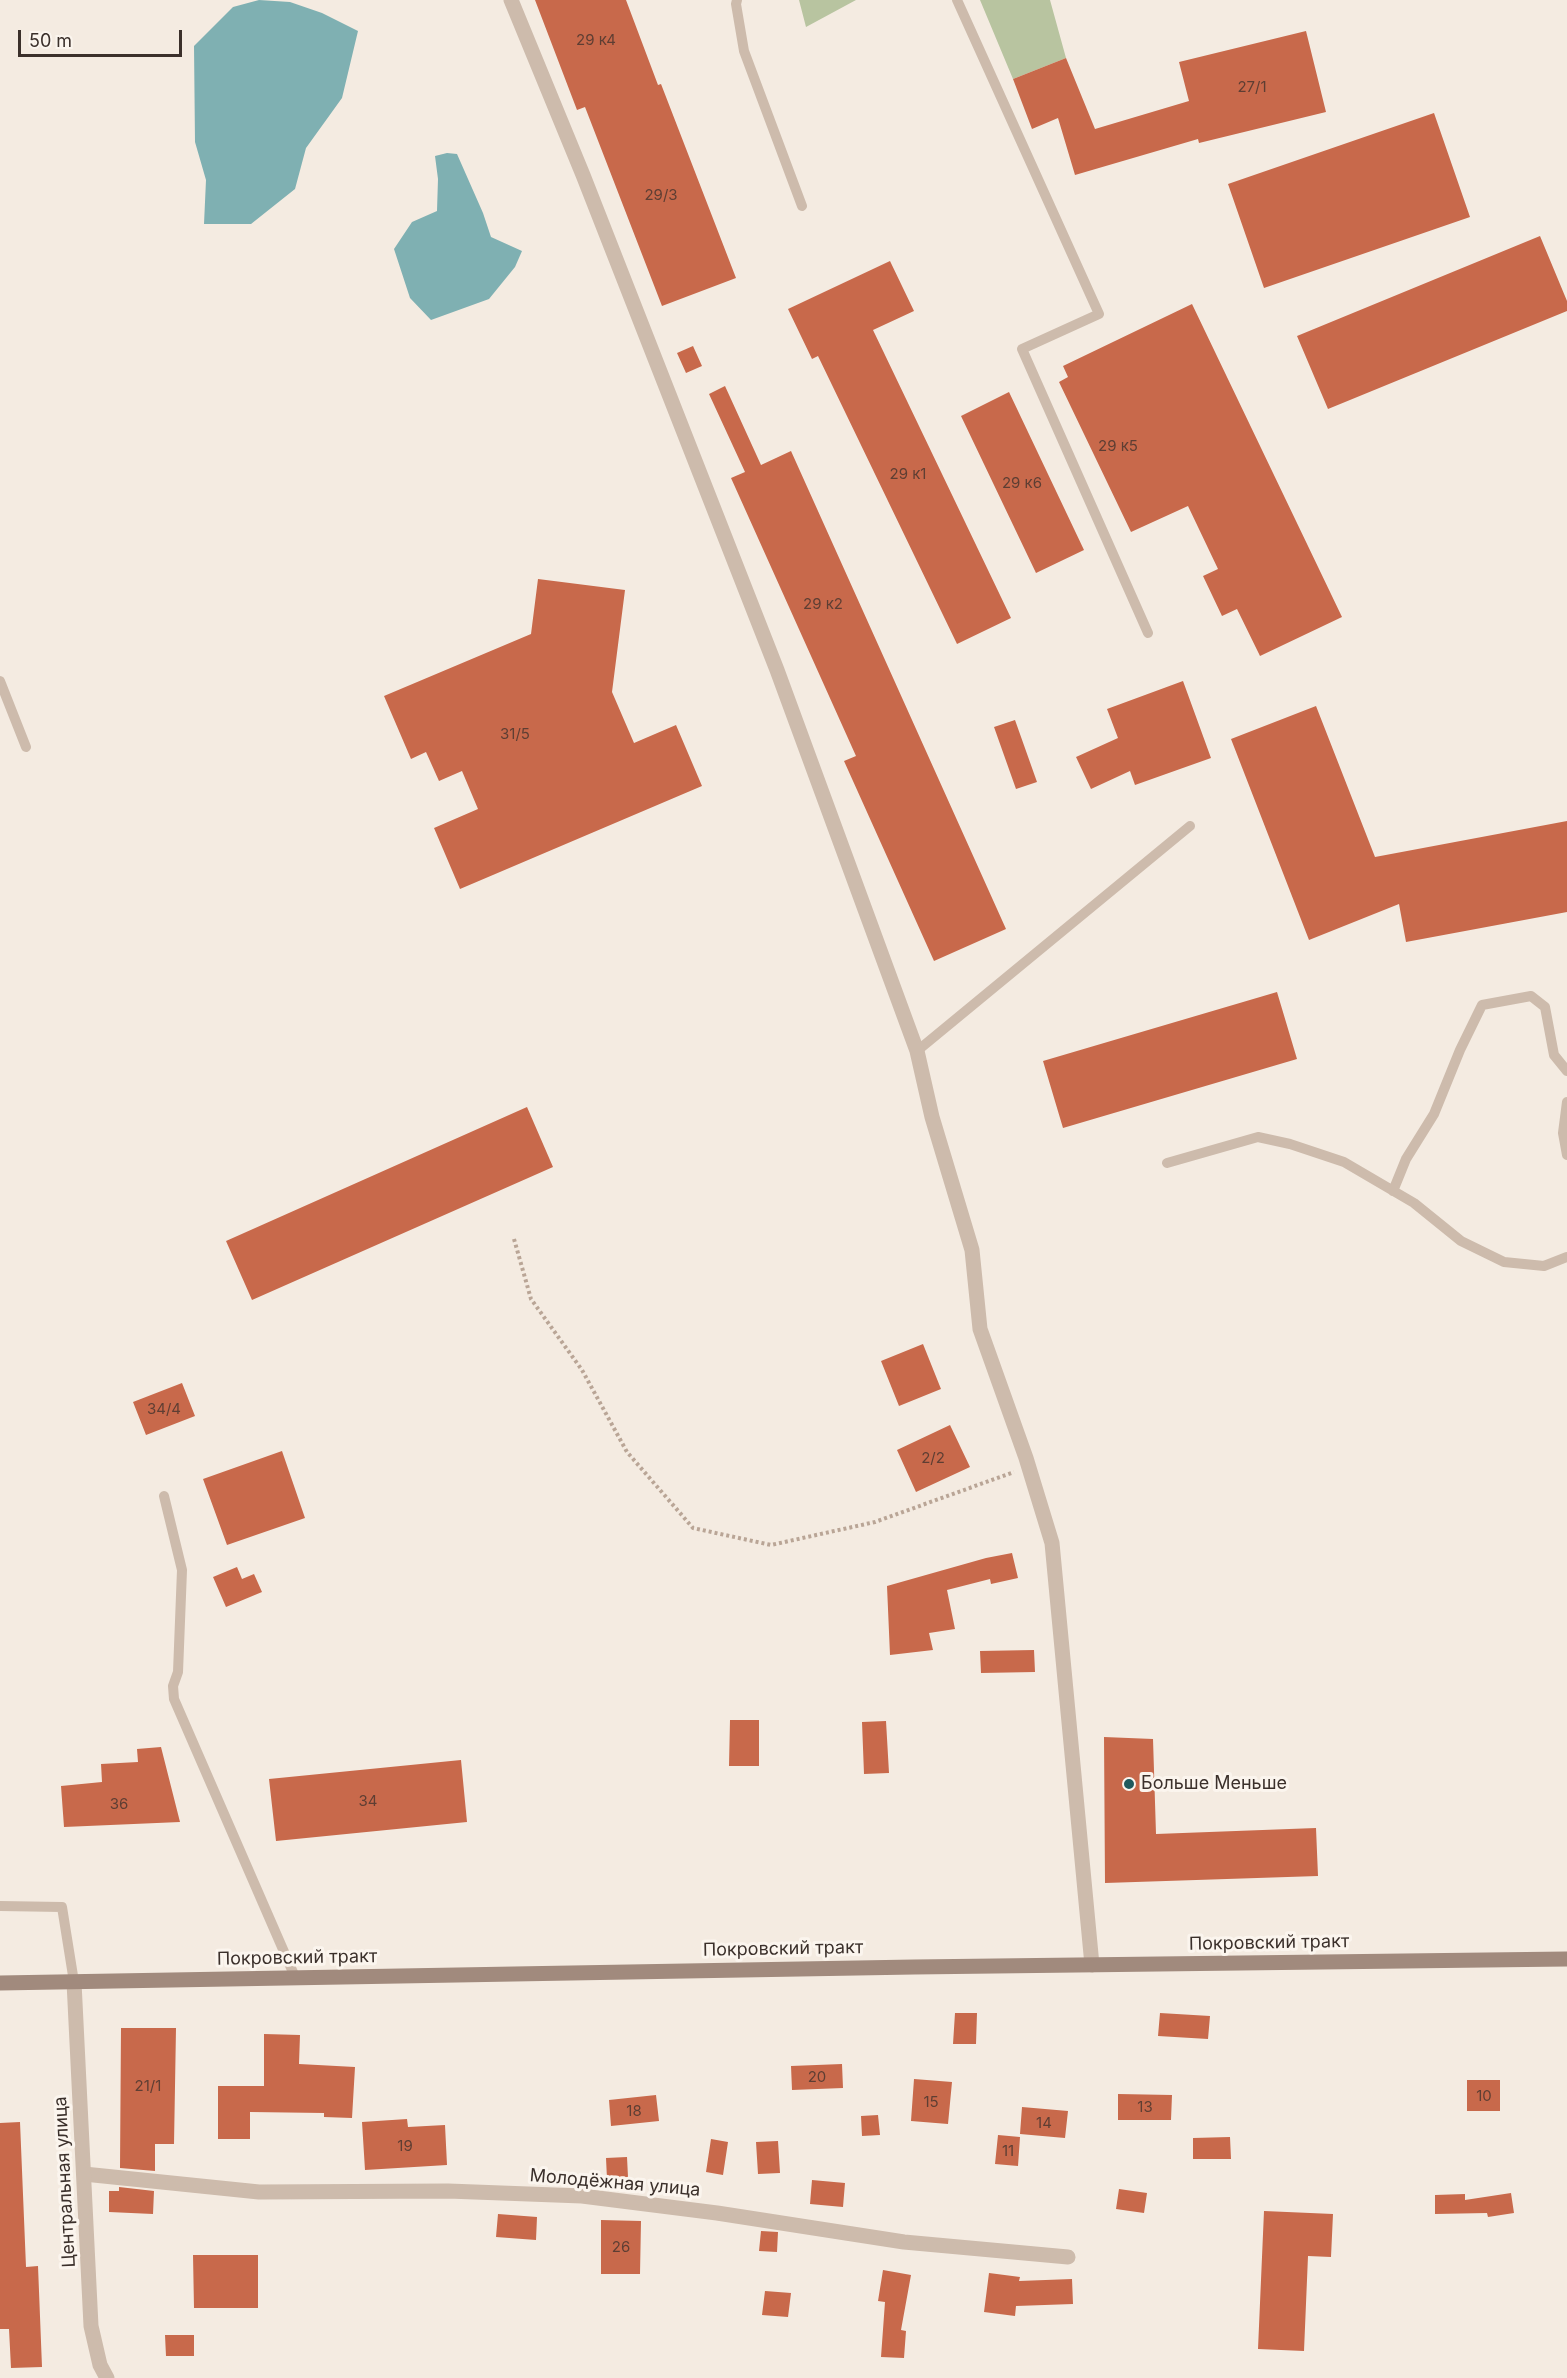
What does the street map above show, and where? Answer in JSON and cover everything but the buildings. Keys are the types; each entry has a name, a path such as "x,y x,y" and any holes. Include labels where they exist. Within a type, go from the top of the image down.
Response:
{"main road":[{"name":"Покровский тракт","path":"0,1983 1567,1959"}],"street":[{"path":"511,0 588,186 777,670 917,1052 932,1117 972,1250 980,1329 1029,1466 1052,1543 1092,1965"},
{"name":"Центральная улица","path":"74,1982 91,2326 100,2365 107,2378"},
{"name":"Молодёжная улица","path":"84,2174 259,2192 448,2192 582,2196 717,2213 904,2242 1068,2257"}],"lane":[{"path":"737,0 744,51 802,206"},
{"path":"957,0 1099,314 1022,349 1148,633"},
{"path":"0,681 5,710 26,747"},
{"path":"917,1052 1190,826"},
{"path":"1393,1191 1407,1159 1434,1114 1460,1050 1482,1005 1531,996 1545,1007 1554,1055 1567,1071"},
{"path":"1567,1102 1563,1133 1567,1155"},
{"path":"1167,1163 1258,1137 1290,1144 1344,1162 1413,1203 1461,1241 1504,1262 1544,1266 1567,1257"},
{"path":"164,1496 182,1570 178,1672 173,1686 174,1699 295,1977"},
{"path":"0,1906 62,1906 74,1982"}],"path":[{"path":"514,1239 531,1299 582,1370 627,1452 693,1528 771,1545 875,1522 1029,1466"}],"green space":[{"path":"799,0 856,0 806,27"},
{"path":"980,0 1050,0 1066,58 1013,79"}],"water":[{"path":"259,0 290,2 322,13 358,31 342,98 306,148 295,189 251,224 204,224 206,180 195,142 194,46 233,7"},
{"path":"447,153 457,154 491,237 522,251 515,267 489,299 431,320 410,298 394,249 412,222 437,211 438,179 435,156"}],"place":[{"name":"Больше Меньше","path":"1129,1784"}]}
